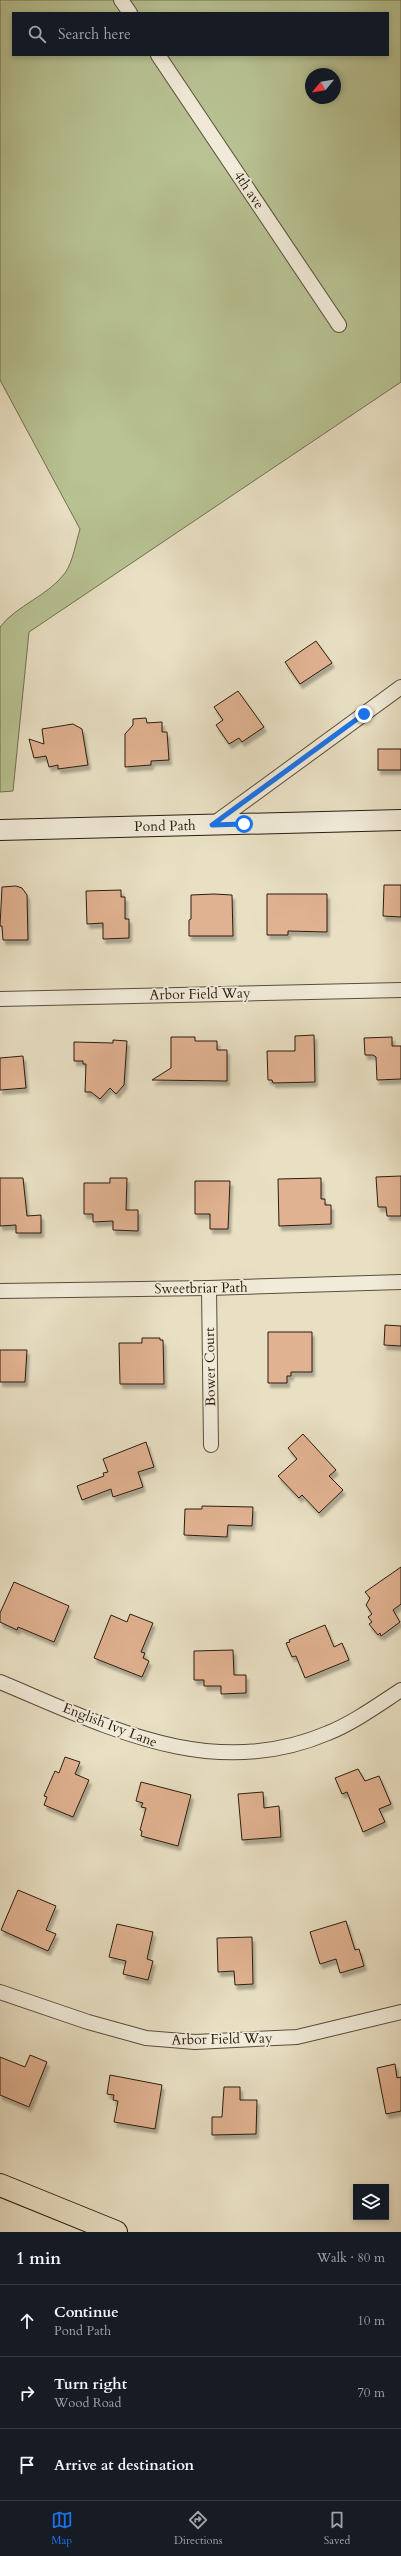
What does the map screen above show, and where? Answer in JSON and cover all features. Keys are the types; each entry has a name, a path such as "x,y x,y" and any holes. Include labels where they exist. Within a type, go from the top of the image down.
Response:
{"highway":[{"path":"0,2185 116,2232"}],"street":[{"path":"121,0 129,12"},
{"name":"4th ave","path":"159,56 339,325"},
{"path":"212,825 401,687"},
{"name":"Pond Path","path":"0,830 401,820"},
{"name":"Arbor Field Way","path":"0,999 401,990"},
{"name":"Sweetbriar Path","path":"0,1291 209,1288 401,1282"},
{"name":"Bower Court","path":"209,1288 211,1445"},
{"name":"English Ivy Lane","path":"0,1682 122,1733 165,1746 222,1753 280,1748 328,1733 401,1690"},
{"name":"Arbor Field Way","path":"0,1992 88,2022 146,2038 196,2042 297,2037 401,2012"}],"green space":[{"path":"0,0 401,0 401,382 29,632 13,791 0,792 0,627 7,619 58,581 65,573 72,558 80,529 0,380"}],"building":[{"path":"316,641 332,663 300,684 285,662"},
{"path":"238,691 264,727 242,742 239,738 229,744 216,725 223,720 214,707"},
{"path":"146,718 147,723 162,722 162,732 167,732 169,760 151,761 151,765 125,767 125,734 133,725 133,719"},
{"path":"73,724 82,729 88,765 58,769 58,765 49,767 46,756 34,758 29,739 44,744 42,729"},
{"path":"378,749 401,749 401,770 378,770"},
{"path":"384,885 401,885 401,917 383,916"},
{"path":"16,886 22,888 27,895 28,940 3,940 2,926 0,926 2,887"},
{"path":"121,890 121,897 125,897 125,919 129,919 129,938 103,939 103,923 87,924 86,891"},
{"path":"267,894 327,894 327,932 288,931 288,935 267,935"},
{"path":"191,895 232,895 233,936 189,936"},
{"path":"314,1035 315,1082 273,1083 272,1080 268,1080 267,1051 295,1051 295,1036"},
{"path":"171,1037 195,1037 195,1041 217,1041 217,1050 227,1050 227,1081 152,1080 171,1068"},
{"path":"392,1037 392,1046 401,1046 401,1079 377,1080 376,1057 373,1055 365,1055 364,1038"},
{"path":"113,1040 127,1041 124,1085 116,1094 110,1088 100,1099 91,1092 85,1092 86,1064 83,1064 83,1061 74,1061 74,1042 113,1043"},
{"path":"23,1056 26,1088 0,1090 0,1058"},
{"path":"401,1176 401,1216 387,1216 386,1207 378,1207 376,1177"},
{"path":"0,1178 23,1178 27,1216 41,1215 41,1233 16,1233 16,1225 0,1226"},
{"path":"110,1178 127,1178 126,1210 138,1210 138,1231 113,1230 113,1221 93,1222 93,1214 84,1214 84,1183 110,1183"},
{"path":"321,1178 321,1199 325,1199 325,1205 331,1205 331,1224 279,1226 278,1179"},
{"path":"195,1181 230,1181 228,1229 210,1229 210,1214 195,1214"},
{"path":"385,1325 401,1326 401,1346 384,1345"},
{"path":"268,1332 312,1332 312,1372 291,1372 291,1376 287,1376 287,1383 268,1383"},
{"path":"142,1338 160,1338 160,1340 163,1340 164,1384 120,1384 119,1343 142,1343"},
{"path":"0,1350 27,1350 25,1382 0,1382"},
{"path":"303,1434 336,1470 329,1476 343,1490 319,1513 302,1495 299,1498 278,1476 297,1459 288,1448"},
{"path":"146,1442 154,1467 138,1472 143,1487 113,1497 111,1489 82,1500 77,1486 104,1476 103,1473 108,1472 103,1459"},
{"path":"202,1506 253,1507 252,1526 228,1525 227,1537 184,1535 185,1509 202,1509"},
{"path":"401,1567 401,1604 393,1610 400,1622 381,1636 380,1633 378,1635 369,1624 372,1622 368,1617 372,1614 366,1605 370,1598 365,1592"},
{"path":"14,1582 69,1606 54,1642 18,1627 17,1630 0,1622 0,1613"},
{"path":"130,1614 153,1623 141,1652 145,1653 143,1658 149,1661 142,1677 94,1658 111,1615 127,1622"},
{"path":"325,1625 334,1647 342,1643 349,1660 305,1678 296,1656 292,1657 286,1643 290,1642 289,1640"},
{"path":"233,1650 234,1675 246,1675 246,1693 221,1694 221,1686 204,1686 204,1680 194,1680 194,1651"},
{"path":"65,1757 80,1762 75,1774 89,1780 73,1817 44,1805 47,1797 44,1796 55,1771 59,1773"},
{"path":"358,1769 365,1781 379,1776 391,1804 379,1809 385,1822 363,1832 347,1792 342,1794 335,1778"},
{"path":"141,1782 191,1795 178,1846 141,1836 142,1831 140,1830 146,1808 141,1807 143,1803 136,1801"},
{"path":"263,1792 264,1808 279,1806 281,1837 242,1840 238,1794"},
{"path":"18,1890 56,1906 46,1930 56,1934 48,1951 1,1930"},
{"path":"346,1921 355,1950 359,1949 364,1966 340,1973 336,1959 320,1964 310,1932"},
{"path":"117,1924 153,1932 147,1959 153,1961 148,1980 123,1974 126,1961 109,1957"},
{"path":"252,1937 253,1984 235,1985 234,1971 218,1972 217,1938"},
{"path":"30,2055 47,2062 29,2107 0,2095 0,2057 25,2067"},
{"path":"395,2064 397,2078 401,2077 401,2111 386,2114 377,2068"},
{"path":"110,2075 162,2085 155,2129 114,2122 118,2101 113,2100 114,2095 107,2094"},
{"path":"224,2087 240,2087 240,2100 257,2100 256,2134 212,2135 212,2117 222,2117"}],"route":[{"path":"244,824 212,825 364,714"}]}
